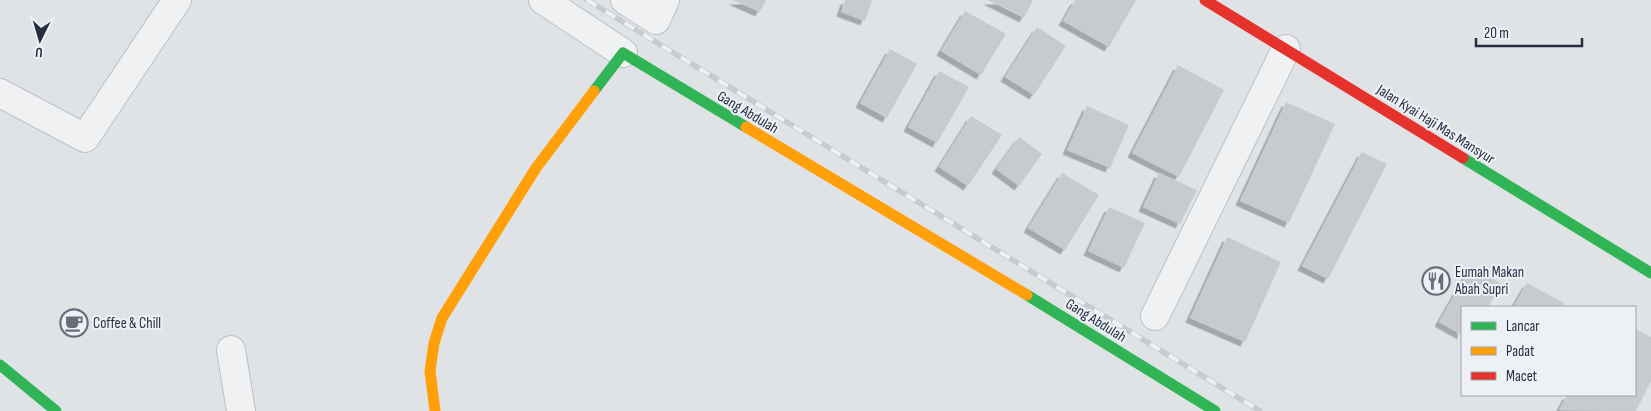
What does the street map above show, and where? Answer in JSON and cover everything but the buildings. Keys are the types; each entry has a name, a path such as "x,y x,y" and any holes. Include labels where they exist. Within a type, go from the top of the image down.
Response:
{"street":[{"path":"0,93 85,138 177,0"},
{"path":"435,411 430,371 434,344 442,318 536,168 623,53 543,0"},
{"path":"624,0 656,20 665,0"},
{"name":"Jalan Kyai Haji Mas Mansyur","path":"1205,0 1651,274"},
{"path":"1155,316 1286,50"},
{"name":"Gang Abdulah","path":"623,53 798,159 974,262 1215,411"},
{"path":"231,350 241,411"},
{"path":"0,365 56,411"}],"railway":[{"path":"587,0 1260,411"}],"traffic: fast":[{"path":"594,91 623,53 746,127"},
{"path":"1463,158 1651,273"},
{"path":"1027,295 1215,411"},
{"path":"0,365 56,411"}],"traffic: slow":[{"path":"435,411 430,371 434,343 442,318 536,168 594,91"},
{"path":"746,127 1027,295"}],"traffic: jam":[{"path":"1205,0 1463,158"}],"place":[{"name":"Eumah Makan Abah Supri","path":"1436,281"},
{"name":"Coffee & Chill","path":"74,323"}]}
